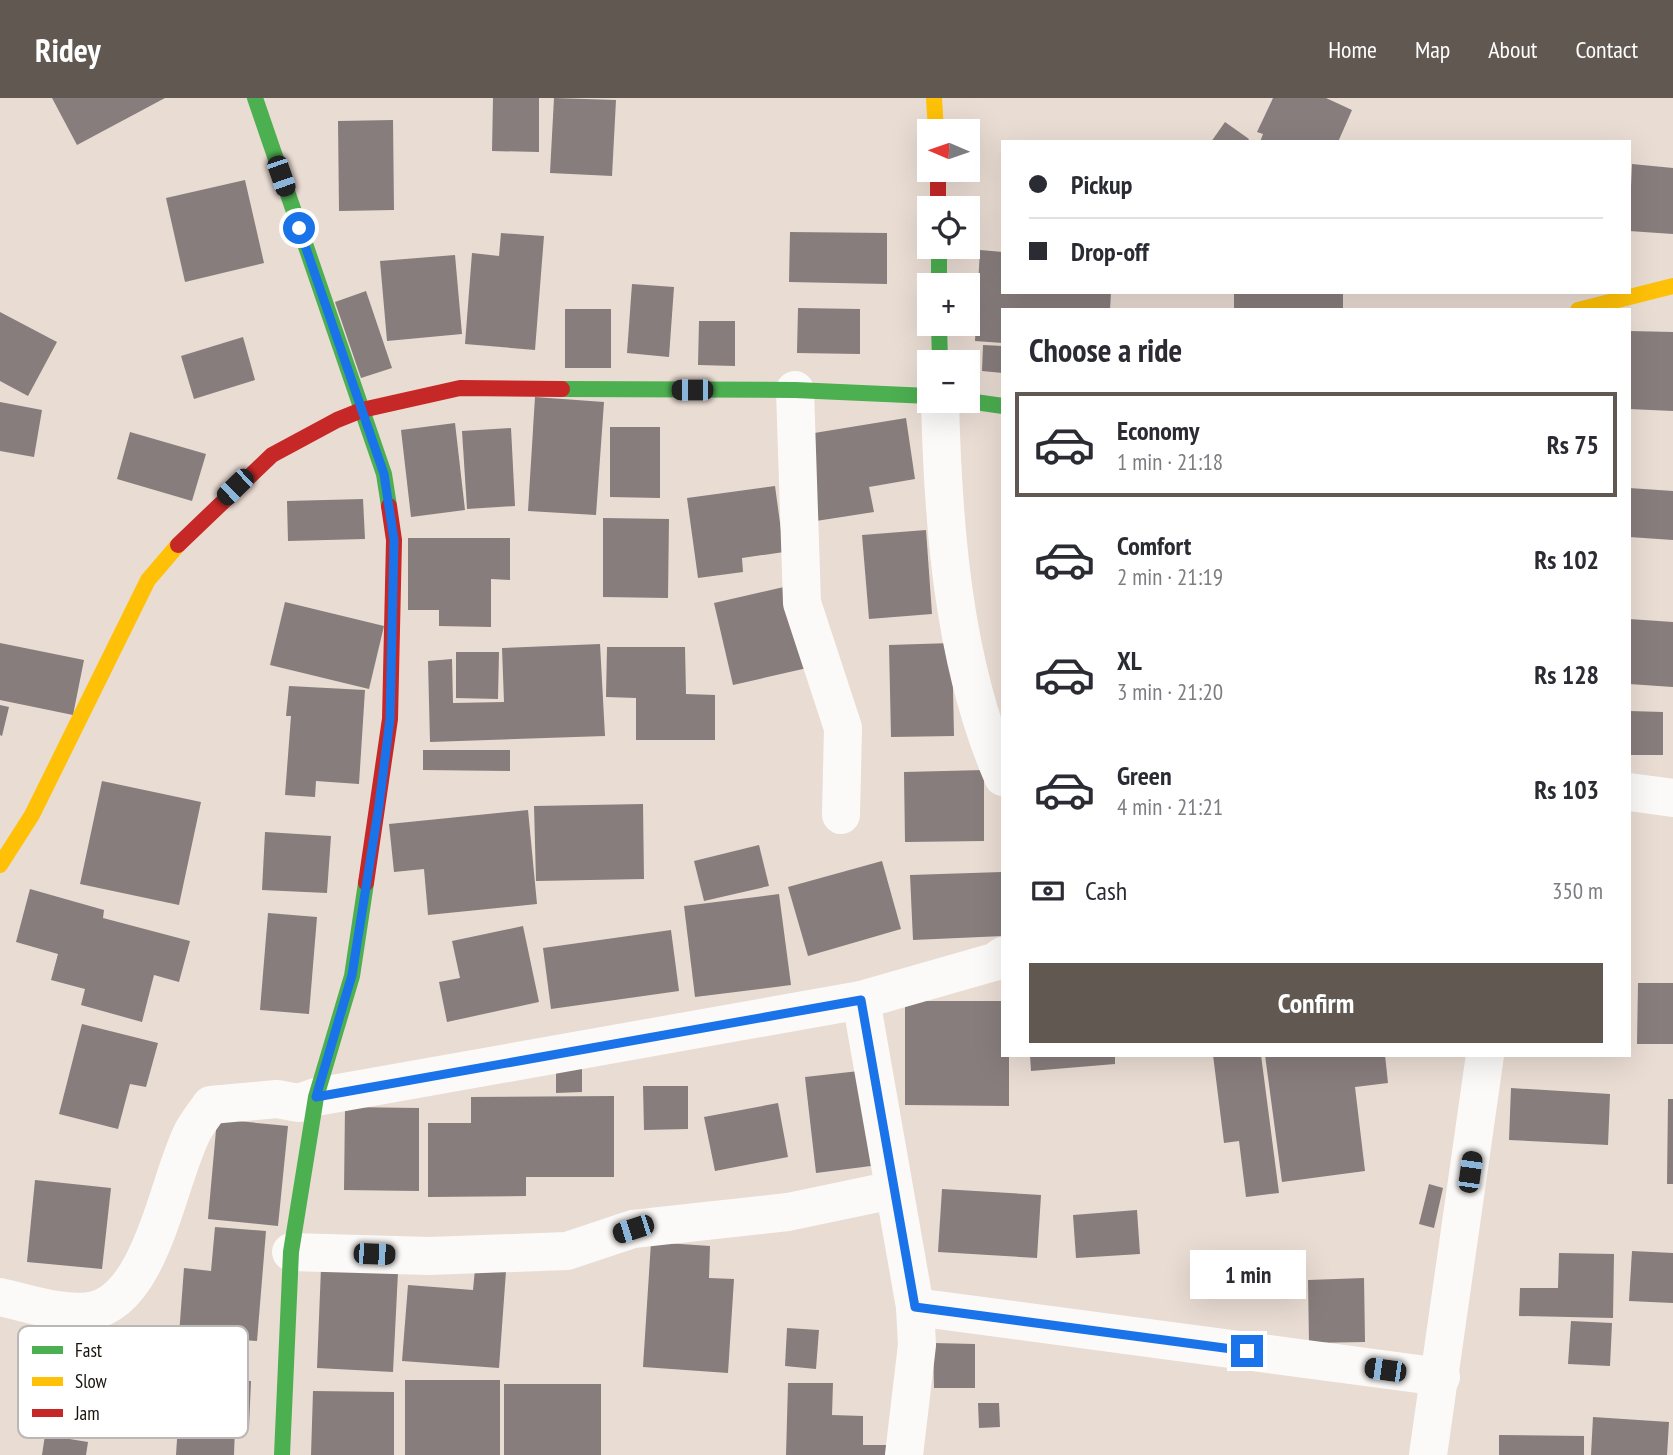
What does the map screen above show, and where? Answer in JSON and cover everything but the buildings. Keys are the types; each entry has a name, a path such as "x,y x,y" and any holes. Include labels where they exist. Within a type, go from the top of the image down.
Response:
{"street":[{"path":"255,98 384,474 394,540 390,719 352,975 316,1097 291,1252 282,1455"},
{"path":"934,98 935,119"},
{"path":"1586,308 1673,286"},
{"path":"0,865 32,815 148,580 188,532 272,455 337,420 362,410 460,388 795,390 917,395"},
{"path":"795,390 802,603 842,728 841,815"},
{"path":"980,403 1001,406"},
{"path":"941,413 952,597 990,699 984,729 1001,772"},
{"path":"1631,792 1673,798"},
{"path":"0,1297 64,1310 92,1311 116,1300 139,1273 192,1131 211,1105 278,1099 299,1102 861,1000 994,962 1001,957"},
{"path":"861,1000 915,1307 917,1345 904,1455"},
{"path":"1428,1455 1485,1057"},
{"path":"291,1252 429,1256 567,1251 633,1229 788,1212 893,1190"},
{"path":"915,1307 1441,1377"}],"traffic: fast":[{"path":"255,98 384,474 389,506"},
{"path":"939,259 939,273"},
{"path":"939,336 940,350"},
{"path":"562,389 795,390 917,395"},
{"path":"980,403 1001,406"},
{"path":"282,1455 291,1252 316,1097 352,976 366,883"}],"traffic: slow":[{"path":"934,98 935,119"},
{"path":"1586,308 1673,286"},
{"path":"0,865 32,815 148,580 178,545"}],"traffic: jam":[{"path":"938,182 938,196"},
{"path":"178,545 272,455 337,420 362,410 460,388 562,389"},
{"path":"366,883 390,719 394,540 389,506"}],"route":[{"path":"299,228 384,474 394,540 390,719 379,805 352,975 316,1097 861,1000 915,1307 1247,1351"}]}
